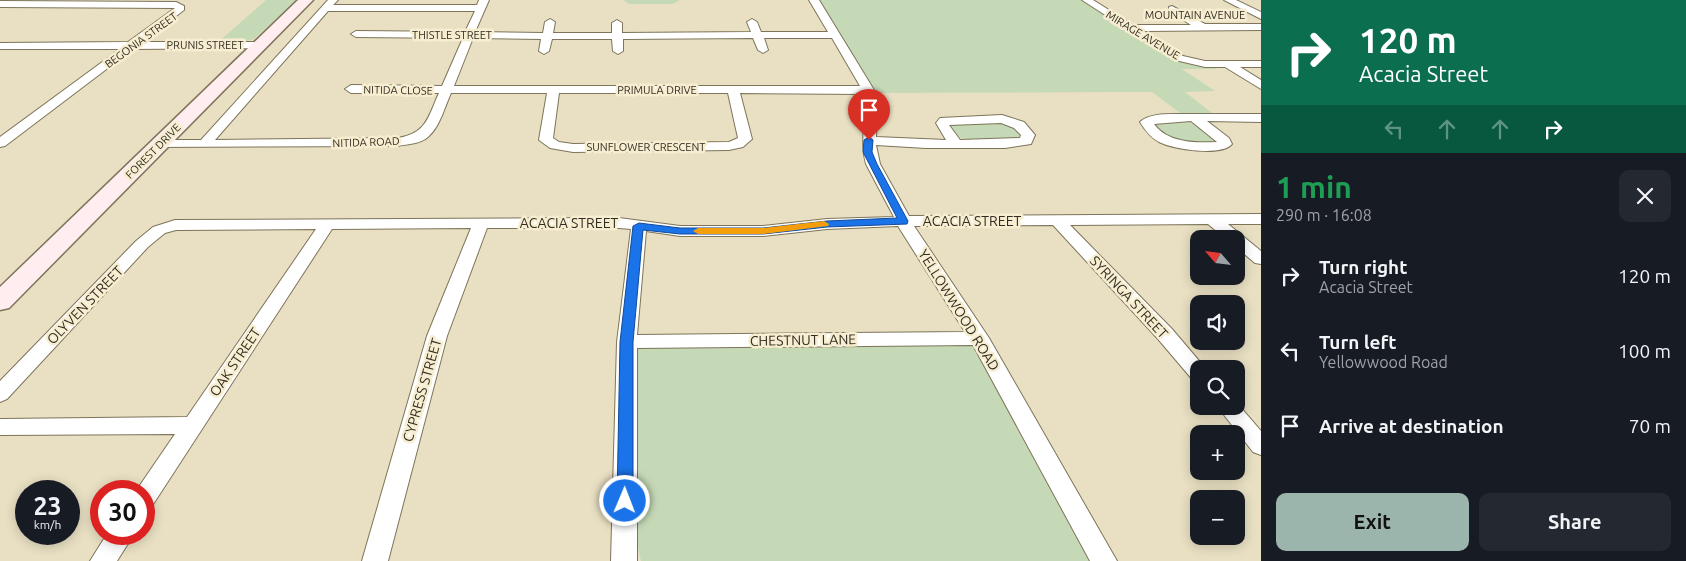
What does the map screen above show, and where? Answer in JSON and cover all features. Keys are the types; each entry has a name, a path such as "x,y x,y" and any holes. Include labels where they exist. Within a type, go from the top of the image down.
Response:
{"street":[{"name":"FOREST DRIVE","path":"0,302 306,0"},
{"name":"YELLOWWOOD ROAD","path":"814,0 868,90 872,101 868,152 873,164 903,221 980,338 1104,561"},
{"name":"MIRAGE AVENUE","path":"1087,0 1178,58 1199,63 1261,64"},
{"path":"1230,0 1261,16"},
{"name":"BEGONIA STREET","path":"0,4 166,4 181,7 180,11 0,143"},
{"path":"204,144 329,4 483,4"},
{"name":"NITIDA ROAD","path":"159,144 375,144 414,139 424,134 430,126 483,4"},
{"path":"1172,9 1203,27"},
{"path":"544,51 550,22"},
{"path":"685,22 687,36"},
{"path":"752,22 763,50"},
{"path":"617,23 618,51"},
{"name":"MOUNTAIN AVENUE","path":"1130,28 1261,27"},
{"name":"THISTLE STREET","path":"356,34 548,36 836,35"},
{"name":"PRUNIS STREET","path":"1,47 260,45"},
{"path":"1227,64 1261,85"},
{"name":"NITIDA CLOSE","path":"352,89 445,91"},
{"name":"SUNFLOWER CRESCENT","path":"553,90 546,140 555,145 573,148 713,147 738,144 745,139 745,135 733,90"},
{"name":"PRIMULA DRIVE","path":"445,91 868,90"},
{"path":"1195,118 1224,141 1225,144 1218,146 1174,144 1165,140 1146,122 1154,118 1195,118 1261,118"},
{"path":"869,140 908,144 956,144 1019,143 1026,140 1028,135 1019,125 1002,119 945,121 942,127 956,144"},
{"name":"ACACIA STREET","path":"175,225 619,223 680,231 763,231 827,224 903,221 1261,219"},
{"path":"1213,220 1261,259"},
{"name":"SYRINGA STREET","path":"1058,221 1165,334 1190,363"},
{"name":"CYPRESS STREET","path":"375,561 437,336 481,223"},
{"name":"OAK STREET","path":"155,482 327,224"},
{"name":"OLYVEN STREET","path":"0,394 142,244 159,230 175,225"},
{"path":"624,561 627,342 639,226"},
{"name":"CHESTNUT LANE","path":"627,342 980,338"},
{"path":"1235,415 1261,446"},
{"path":"0,427 193,424"},
{"path":"102,561 113,545"}],"green space":[{"path":"266,0 297,0 254,39 238,43 217,43"},
{"path":"623,0 680,0 673,4 629,4"},
{"path":"819,0 1083,0 1170,56 1218,69 1182,69 1215,91 1185,92 1216,116 1184,116 1152,92 876,93"},
{"path":"1185,121 1196,125 1216,139 1216,141 1200,144 1182,142 1166,135 1154,124"},
{"path":"1000,122 1012,126 1021,134 1018,139 971,141 955,134 949,128 954,123"},
{"path":"971,345 976,347 1090,561 641,561 638,548 635,355 639,348"}],"slow traffic":[{"path":"698,231 763,231 824,224"}],"route":[{"path":"625,501 627,342 639,226 680,231 763,231 827,224 903,221 873,164 868,152 869,140"}]}
